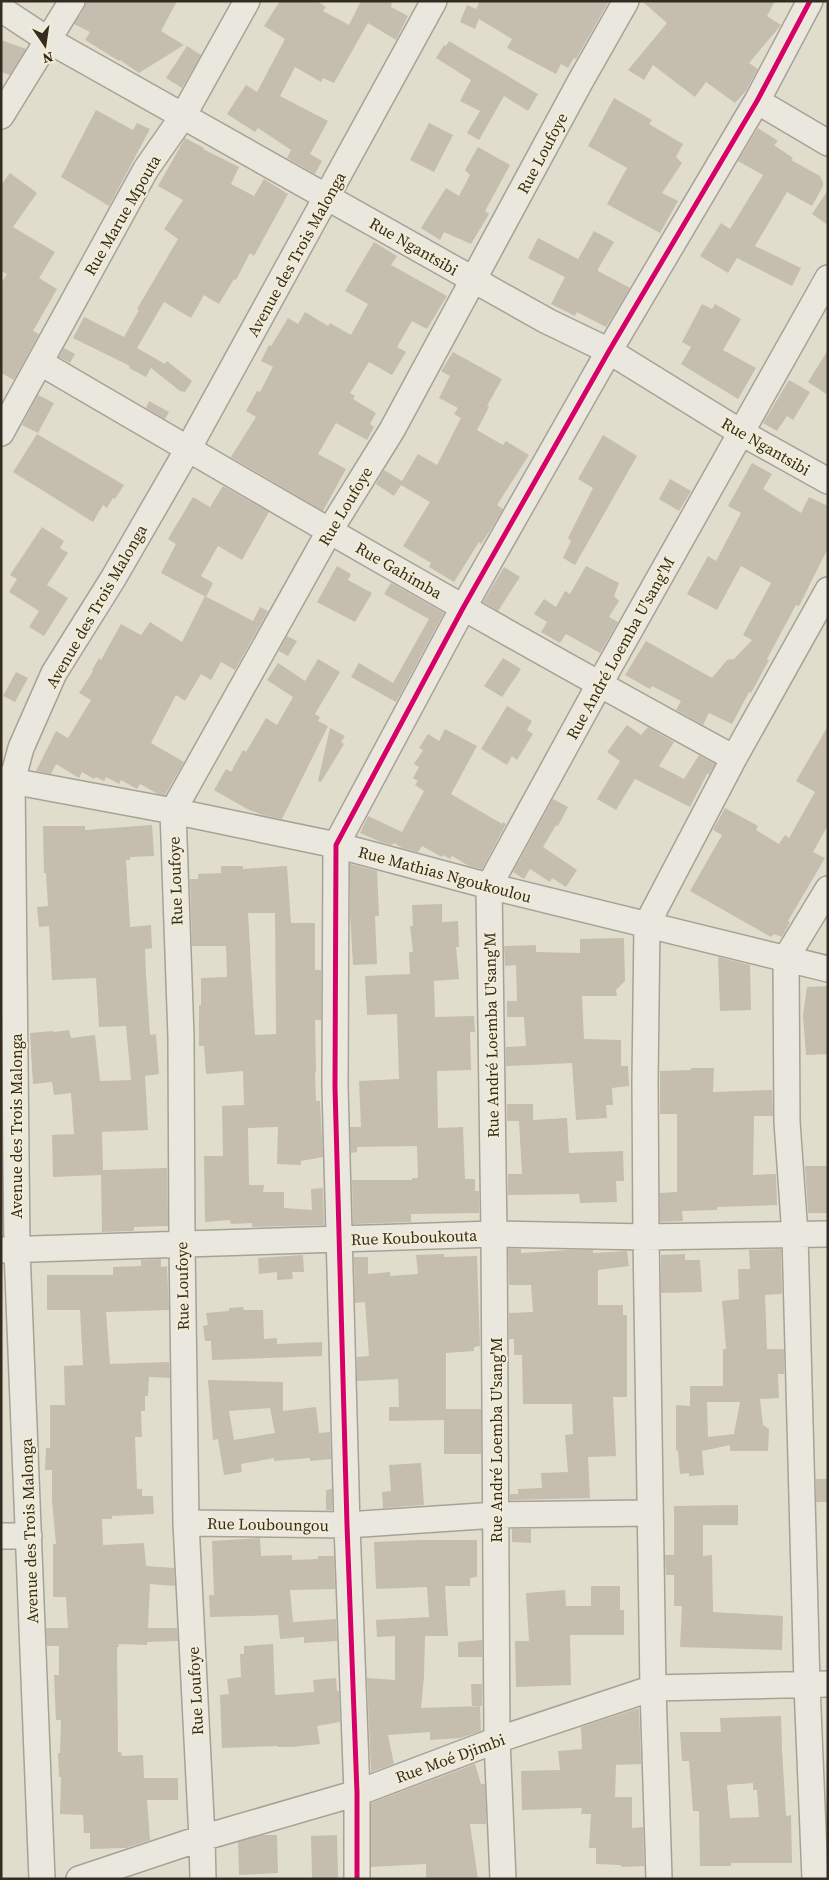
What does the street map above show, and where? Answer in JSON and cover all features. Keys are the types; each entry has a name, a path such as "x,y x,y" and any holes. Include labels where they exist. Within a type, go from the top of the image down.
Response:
{"street":[{"path":"1,116 72,1"},
{"name":"Rue Marue Mpouta","path":"1,433 146,169 183,116 247,1"},
{"name":"Avenue des Trois Malonga","path":"42,1879 29,1536 9,1250 6,780 54,673 114,577 188,449 434,1"},
{"name":"Rue Loufoye","path":"203,1879 186,1523 181,1037 173,812 330,530 392,430 580,82 626,1"},
{"path":"357,1879 357,1792 347,1525 335,1087 336,845 463,608 609,351 758,102 810,1"},
{"name":"Rue Ngantsibi","path":"1,9 48,40 474,280 547,321 609,351 740,432 828,481"},
{"path":"758,102 828,143"},
{"name":"Rue André Loemba U'sang'M","path":"503,1879 497,1740 494,1234 489,886 740,432 828,278"},
{"name":"Rue Gahimba","path":"41,363 463,608 599,685 734,758"},
{"path":"659,1879 653,1688 646,1237 647,924 734,758 828,590"},
{"name":"Rue Mathias Ngoukoulou","path":"6,780 336,845 489,886 828,969"},
{"path":"815,1879 817,1684 787,1122 786,958 828,888"},
{"name":"Rue Kouboukouta","path":"9,1250 494,1234 646,1237 828,1234"},
{"name":"Rue Louboungou","path":"186,1523 347,1525 496,1514 650,1513"},
{"path":"1,1536 29,1536"},
{"name":"Rue Moé Djimbi","path":"79,1879 202,1838 357,1792 497,1740 653,1688 817,1684"}],"building":[{"path":"86,1 177,1 161,31 184,45 139,73 85,40 90,32 74,24 84,9"},
{"path":"280,1 317,1 326,7 323,11 349,25 361,1 392,1 391,7 408,16 396,40 368,23 334,83 323,78 321,82 295,67 280,96 328,121 310,154 322,161 315,174 287,158 291,150 258,128 255,132 227,114 246,85 257,92 285,39 264,26"},
{"path":"480,1 609,1 576,59 574,58 568,68 561,64 556,74 507,48 512,39 479,19 475,29 460,22 467,5 476,9"},
{"path":"642,1 775,1 767,16 781,25 749,63 758,69 745,92 735,103 706,82 695,97 653,65 644,80 628,70 667,23"},
{"path":"1,40 26,49 10,75 1,72"},
{"path":"449,41 538,94 528,111 504,96 479,140 467,133 480,111 460,101 471,80 436,58 444,45 446,46"},
{"path":"187,46 201,55 182,88 166,78"},
{"path":"614,98 652,120 649,124 683,144 676,157 682,163 662,193 678,201 660,233 607,204 627,168 588,146"},
{"path":"96,110 133,130 137,123 150,129 109,206 61,177"},
{"path":"429,123 453,135 434,172 410,160"},
{"path":"758,128 778,141 774,145 793,158 791,160 820,176 823,182 823,186 812,206 787,192 755,246 801,268 792,286 737,258 728,273 700,256 721,223 730,229 763,175 738,161"},
{"path":"185,138 239,167 231,184 254,196 264,179 288,194 254,256 250,253 236,280 234,279 219,304 204,295 191,318 164,302 137,348 165,364 167,361 192,381 185,392 180,391 151,368 146,377 129,368 130,366 73,338 84,317 124,337 139,310 137,309 178,239 164,229 183,200 158,186"},
{"path":"478,147 510,165 485,211 489,214 471,244 444,232 440,240 421,228 446,188 459,196 470,175 465,170"},
{"path":"10,173 37,193 13,227 55,252 39,278 57,289 33,331 39,334 14,380 1,373 1,283 7,274 1,271 1,185"},
{"path":"828,190 828,225 812,214"},
{"path":"594,231 614,242 598,271 630,288 606,327 577,312 575,316 551,304 565,277 528,258 538,238 578,259"},
{"path":"374,242 397,256 391,265 447,296 427,329 412,321 397,347 406,352 392,375 369,362 350,393 355,396 353,399 376,413 370,424 374,427 367,440 336,423 318,454 346,469 323,511 231,457 256,417 246,411 257,391 260,392 273,367 261,361 269,345 271,346 288,318 298,324 305,312 328,326 330,323 351,335 368,304 345,291"},
{"path":"702,304 712,309 715,304 741,319 723,350 756,368 738,399 681,364 691,347 682,342"},
{"path":"64,348 75,354 70,363 59,357"},
{"path":"828,350 828,395 808,382"},
{"path":"453,352 502,379 487,406 489,407 477,430 503,445 506,441 529,455 497,505 503,509 493,526 481,544 479,542 454,582 429,567 431,563 403,546 430,502 401,485 394,496 376,484 384,470 402,481 418,454 437,465 461,418 454,414 458,408 439,398 450,376 441,371"},
{"path":"789,380 810,392 793,420 787,416 777,431 763,423"},
{"path":"38,395 54,403 38,433 22,425"},
{"path":"149,401 169,412 165,419 146,408"},
{"path":"37,434 124,485 107,508 103,505 93,522 13,472"},
{"path":"603,435 637,456 575,565 563,558 571,541 568,538 593,488 578,479"},
{"path":"752,463 772,474 763,489 801,513 809,497 828,506 828,548 799,606 796,605 767,659 769,660 732,724 709,713 703,725 676,710 681,701 652,686 650,689 625,675 646,641 712,678 727,660 734,659 752,640 743,635 771,583 741,566 717,610 687,594 708,556 716,561 741,513 728,506"},
{"path":"670,479 691,491 679,511 659,499"},
{"path":"223,486 269,512 242,560 218,546 201,576 213,583 206,597 161,573 176,544 168,539 193,497 210,507"},
{"path":"42,527 64,541 60,548 68,553 47,585 68,598 44,636 29,627 39,611 9,592 17,579 10,575"},
{"path":"337,566 351,574 348,580 372,593 355,622 317,602"},
{"path":"586,566 619,583 614,596 619,601 609,617 618,622 600,653 566,634 560,643 541,632 547,622 534,614 544,599 556,607 565,591 570,594"},
{"path":"504,567 520,577 498,611 483,602"},
{"path":"391,583 444,613 396,702 351,677 359,663 393,683 429,619 384,594"},
{"path":"205,596 253,621 260,607 268,611 235,670 221,662 211,680 201,674 185,701 176,695 151,743 184,762 165,795 158,794 140,784 137,789 121,780 119,784 106,777 104,781 96,777 94,779 82,772 79,778 56,764 51,774 36,771 56,731 68,738 91,700 79,693 99,658 101,660 121,624 141,635 150,622 182,642"},
{"path":"287,636 297,641 288,656 279,651"},
{"path":"503,658 521,669 502,697 484,686"},
{"path":"318,659 340,672 315,714 320,717 318,721 328,726 282,819 249,810 214,790 226,769 231,772 243,750 246,752 266,718 277,725 293,697 267,680 278,663 305,681"},
{"path":"16,672 28,678 15,702 3,696"},
{"path":"507,706 532,721 527,730 533,734 517,760 512,756 507,765 481,749"},
{"path":"627,725 641,735 648,727 674,742 659,766 684,779 699,755 715,764 709,774 707,774 690,807 635,779 616,810 597,799 620,761 607,752"},
{"path":"828,726 828,825 813,852 825,858 788,921 790,922 782,937 774,934 771,937 690,891 722,835 713,830 725,808 758,826 756,830 779,844 785,835 789,838 815,792 796,781"},
{"path":"330,728 345,736 341,742 344,744 321,782 318,781"},
{"path":"445,729 477,746 451,794 502,824 503,822 506,824 482,869 469,866 452,856 450,859 443,855 442,857 422,846 418,852 402,848 394,843 392,845 381,842 360,833 368,816 402,832 424,791 415,785 418,781 413,778 419,767 414,764 423,750 419,748 428,734 439,741"},
{"path":"553,799 568,807 558,826 556,825 543,847 577,870 566,887 552,878 550,882 530,869 524,879 513,872"},
{"path":"152,825 154,856 130,857 130,860 126,860 130,927 151,925 152,948 145,949 146,975 150,1035 156,1034 159,1074 145,1076 148,1130 102,1132 103,1170 167,1168 168,1226 134,1227 134,1231 102,1232 101,1175 53,1177 52,1135 74,1134 71,1093 54,1095 52,1082 33,1084 30,1033 69,1030 71,1038 95,1035 100,1081 131,1080 126,1026 99,1027 96,978 52,980 49,926 39,927 37,907 48,906 46,873 44,873 43,826 85,826 85,830"},
{"path":"350,864 377,871 379,916 375,916 377,964 353,965"},
{"path":"221,866 243,866 243,869 287,866 291,923 315,923 315,970 321,970 321,1020 315,1020 315,1072 316,1101 320,1101 323,1157 301,1161 301,1165 277,1164 278,1127 248,1128 249,1185 264,1185 263,1192 284,1192 284,1208 312,1210 311,1189 323,1188 324,1225 252,1227 252,1223 231,1224 230,1220 205,1222 204,1156 223,1156 222,1106 244,1105 243,1071 206,1074 204,1046 199,1046 201,978 227,977 226,946 192,946 190,879 198,879 198,874 221,873","holes":["248,913 275,913 276,1034 255,1035"]},
{"path":"442,904 442,922 458,921 459,947 456,947 459,979 434,981 435,1017 474,1016 475,1032 470,1032 471,1070 437,1071 438,1128 463,1127 465,1179 475,1179 475,1191 479,1191 479,1213 411,1214 411,1222 353,1224 352,1180 412,1180 412,1178 418,1178 417,1146 357,1147 357,1152 351,1153 350,1127 361,1127 359,1081 399,1079 397,1014 367,1015 365,976 410,974 409,952 413,952 410,926 413,926 412,905"},
{"path":"624,938 625,981 616,990 617,996 582,996 584,1039 621,1040 621,1066 628,1066 629,1086 612,1088 613,1105 606,1105 607,1118 576,1120 572,1063 506,1066 506,1047 526,1046 524,1017 507,1017 507,1001 517,1001 516,965 505,966 504,946 536,945 536,952 580,953 580,939"},
{"path":"718,957 750,965 751,1010 720,1011"},
{"path":"828,986 828,1054 806,1055 803,1015 807,987"},
{"path":"691,1068 714,1068 713,1092 772,1090 773,1116 754,1116 753,1175 776,1174 777,1205 717,1207 717,1210 682,1211 683,1221 660,1222 660,1193 677,1192 677,1114 660,1114 660,1071 691,1070"},
{"path":"507,1104 533,1104 533,1120 567,1118 569,1153 623,1151 624,1181 616,1181 617,1202 580,1203 579,1194 508,1195 508,1174 522,1174 519,1121 507,1121"},
{"path":"805,1166 828,1166 828,1213 808,1213"},
{"path":"508,1249 521,1249 521,1253 568,1250 593,1250 593,1253 627,1251 629,1266 598,1270 598,1305 623,1305 623,1315 627,1315 627,1397 613,1397 616,1456 588,1457 590,1498 510,1500 510,1494 518,1494 518,1489 542,1488 541,1473 568,1472 565,1435 573,1434 572,1404 523,1404 522,1355 514,1355 514,1339 509,1339 509,1313 533,1312 531,1285 509,1285"},
{"path":"781,1249 782,1294 765,1295 767,1349 784,1349 784,1374 778,1374 779,1398 760,1399 763,1425 769,1429 768,1451 730,1451 730,1445 702,1451 704,1475 689,1476 689,1473 680,1474 678,1451 676,1450 676,1405 690,1406 690,1386 723,1386 723,1349 726,1349 722,1301 739,1299 738,1269 750,1269 749,1250","holes":["707,1402 740,1402 734,1434 708,1437"]},
{"path":"444,1254 444,1257 477,1256 480,1346 474,1347 474,1351 446,1353 446,1409 481,1409 481,1454 444,1454 444,1420 389,1421 389,1407 399,1407 398,1379 357,1381 357,1357 369,1356 365,1302 355,1303 354,1257 368,1257 368,1274 390,1272 390,1276 418,1274 416,1255"},
{"path":"685,1254 685,1260 700,1260 702,1292 661,1293 661,1255"},
{"path":"303,1255 304,1272 292,1272 293,1279 277,1280 277,1272 259,1274 258,1258"},
{"path":"161,1259 161,1267 167,1266 169,1310 106,1312 110,1364 169,1362 170,1378 149,1377 148,1396 145,1396 145,1411 141,1411 142,1437 135,1437 137,1489 142,1489 142,1496 153,1496 154,1514 112,1516 112,1519 102,1519 103,1545 144,1543 146,1566 174,1568 175,1586 150,1584 148,1628 177,1628 178,1641 147,1642 147,1645 119,1644 119,1647 117,1647 118,1752 121,1752 122,1756 143,1755 144,1778 178,1778 178,1800 147,1800 150,1840 126,1848 90,1849 90,1833 84,1833 83,1815 60,1814 61,1777 59,1777 58,1753 60,1753 61,1720 56,1720 54,1675 59,1675 59,1646 47,1646 46,1628 68,1628 66,1597 53,1597 53,1544 56,1544 52,1501 52,1470 45,1470 46,1448 50,1448 50,1405 65,1405 64,1366 83,1365 80,1310 47,1310 47,1275 113,1275 113,1267 141,1266 141,1260"},
{"path":"243,1307 244,1310 263,1310 264,1339 277,1338 277,1344 322,1342 322,1356 212,1360 211,1341 205,1341 203,1326 208,1325 206,1313 229,1311 229,1308"},
{"path":"208,1380 283,1382 283,1411 316,1407 319,1433 330,1432 331,1459 310,1461 310,1458 274,1461 274,1458 241,1464 242,1472 224,1475 218,1439 213,1440","holes":["270,1408 275,1433 234,1440 229,1411"]},
{"path":"421,1463 424,1505 383,1508 382,1492 391,1491 389,1465"},
{"path":"816,1479 828,1479 828,1502 816,1502"},
{"path":"332,1489 332,1510 326,1510 326,1490"},
{"path":"738,1505 738,1525 703,1525 703,1556 712,1555 713,1612 783,1616 782,1650 680,1647 682,1606 674,1606 674,1575 666,1575 665,1555 674,1555 674,1506"},
{"path":"512,1529 531,1529 531,1543 512,1542"},
{"path":"260,1538 261,1556 292,1555 292,1560 318,1559 318,1556 334,1556 335,1589 290,1590 293,1622 336,1619 337,1641 304,1643 304,1637 280,1639 278,1615 210,1617 209,1595 214,1595 212,1541"},
{"path":"477,1540 477,1577 470,1578 470,1586 445,1586 448,1636 425,1636 421,1708 480,1706 481,1731 460,1738 430,1740 430,1732 388,1735 394,1764 371,1772 367,1678 395,1680 395,1636 377,1637 376,1620 429,1617 427,1587 376,1589 374,1542"},
{"path":"591,1586 620,1586 620,1610 624,1610 624,1635 570,1635 571,1685 516,1687 515,1641 529,1641 526,1593 565,1590 566,1606 591,1606"},
{"path":"482,1640 482,1657 458,1657 458,1642"},
{"path":"273,1644 275,1695 314,1692 313,1680 336,1678 337,1691 339,1691 340,1722 317,1726 320,1744 292,1747 222,1748 220,1695 229,1694 227,1679 241,1677 240,1654 244,1654 244,1646"},
{"path":"471,1684 482,1684 482,1706 472,1707"},
{"path":"639,1709 641,1764 616,1765 615,1797 632,1797 632,1828 643,1827 644,1866 621,1867 621,1865 596,1864 596,1848 589,1848 591,1814 581,1814 582,1808 522,1810 521,1771 560,1770 558,1751 582,1749 581,1727"},
{"path":"781,1716 786,1816 791,1815 792,1863 731,1863 731,1866 700,1866 699,1811 693,1811 689,1761 682,1761 680,1732 721,1732 720,1718","holes":["753,1783 753,1790 757,1790 759,1817 730,1818 727,1785"]},
{"path":"475,1764 481,1784 485,1784 486,1812 486,1824 470,1824 478,1879 426,1879 426,1864 371,1867 371,1803"},
{"path":"262,1835 277,1835 278,1873 239,1875 238,1842"},
{"path":"337,1835 338,1879 312,1879 311,1836"}],"cycle path":[{"path":"357,1879 357,1793 347,1525 335,1087 336,845 463,608 609,351 757,101 810,1"}]}
